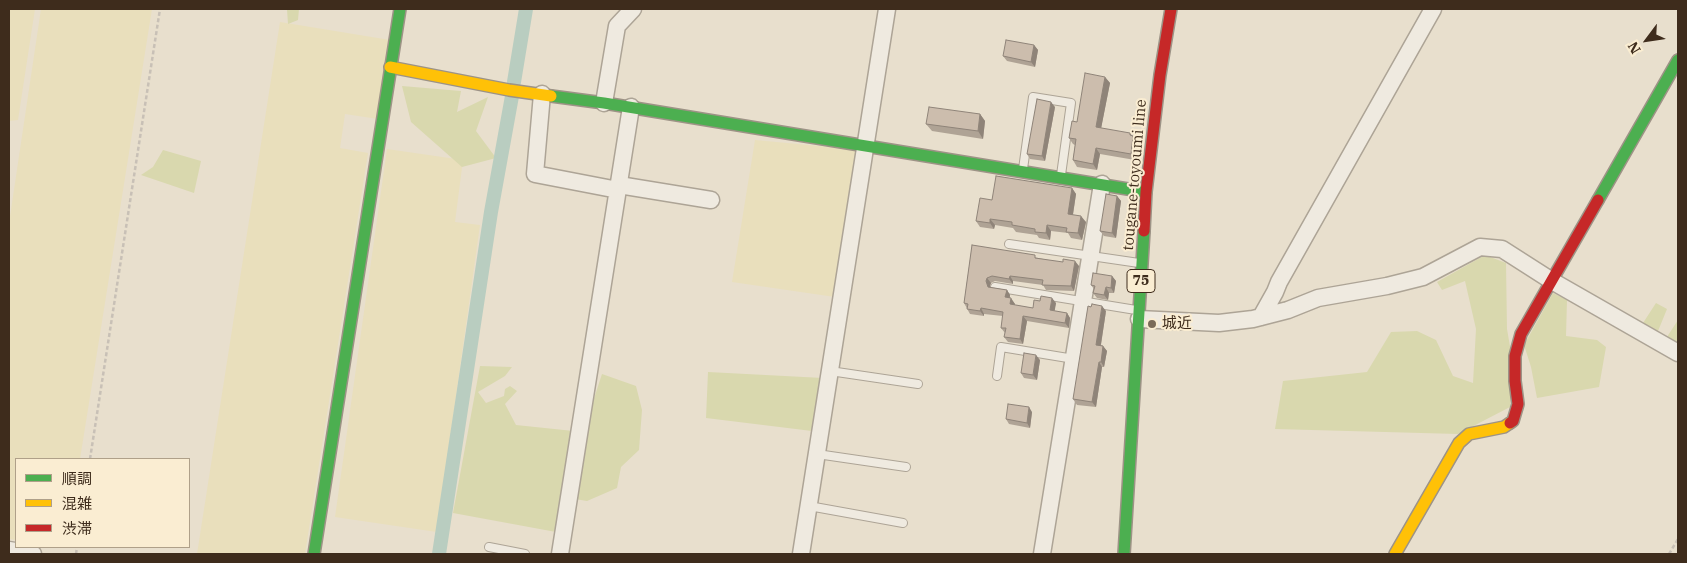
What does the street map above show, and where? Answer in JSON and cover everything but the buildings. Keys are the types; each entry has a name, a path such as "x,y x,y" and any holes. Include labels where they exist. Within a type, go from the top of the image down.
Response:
{"street":[{"path":"314,554 400,9"},
{"path":"604,103 617,26 633,9"},
{"path":"801,554 887,9"},
{"name":"tougane-toyoumi line","path":"1124,554 1146,192 1160,75 1171,9"},
{"path":"1261,317 1433,9"},
{"path":"1395,554 1459,443 1469,434 1504,427 1513,421 1518,404 1515,381 1516,356 1521,334 1678,60"},
{"path":"390,68 509,90 631,107 1146,192"},
{"path":"542,94 534,174 618,188 711,200"},
{"path":"560,554 631,107"},
{"path":"1042,554 1102,184"},
{"path":"1139,315 1219,323 1261,317 1288,310 1318,298 1387,286 1423,277 1480,247 1502,249 1552,281 1678,353"},
{"path":"9,550 33,554"}],"lane":[{"path":"1022,171 1033,97 1071,103 1060,177"},
{"path":"1009,244 1142,263"},
{"path":"995,287 1083,301 1139,315"},
{"path":"996,376 1001,347 1074,359"},
{"path":"830,371 918,384"},
{"path":"817,454 906,467"},
{"path":"809,506 903,522"},
{"path":"489,547 525,554"}],"path":[{"path":"90,458 160,9"},
{"path":"1669,554 1678,539"}],"shaded area":[{"path":"9,9 35,9 18,120 9,121"},
{"path":"41,9 152,9 80,458 15,458 15,540 9,539 9,223"},
{"path":"280,22 390,40 378,119 345,114 340,148 368,153 305,554 197,554"},
{"path":"755,140 862,150 835,297 732,282"},
{"path":"387,149 463,160 455,222 480,225 437,532 335,517"}],"green space":[{"path":"287,9 299,9 298,20 288,24"},
{"path":"402,86 461,91 457,112 488,97 476,131 496,158 462,167 411,122"},
{"path":"163,150 201,161 194,193 141,175 153,167"},
{"path":"1485,255 1506,263 1507,329 1512,358 1510,407 1458,434 1275,429 1283,381 1367,372 1391,332 1417,331 1436,340 1453,376 1473,383 1476,329 1465,281 1442,290 1437,282"},
{"path":"1553,293 1567,300 1566,336 1597,340 1606,347 1599,387 1537,398 1531,367 1524,345"},
{"path":"1656,303 1667,309 1656,336 1643,323"},
{"path":"1678,320 1678,348 1665,340"},
{"path":"480,366 512,367 505,376 478,392 486,403 504,396 505,389 510,386 517,391 505,404 516,425 583,432 602,374 636,386 642,410 639,450 621,467 617,488 587,501 575,499 556,532 453,513"},
{"path":"708,372 823,378 812,431 706,418"}],"waterway":[{"path":"514,82 526,9"},
{"path":"439,554 491,212 512,96"}],"traffic: fast":[{"path":"314,554 400,9"},
{"path":"1598,200 1678,60"},
{"path":"551,96 604,103 1146,192"},
{"path":"1124,554 1144,231"}],"traffic: slow":[{"path":"390,67 509,90 551,96"},
{"path":"1395,554 1459,443 1469,434 1504,427 1510,423"}],"traffic: jam":[{"path":"1144,231 1146,192 1160,75 1171,9"},
{"path":"1510,423 1513,421 1518,404 1515,381 1515,356 1521,334 1598,200"}],"place":[{"name":"城近","path":"1152,324"}]}
